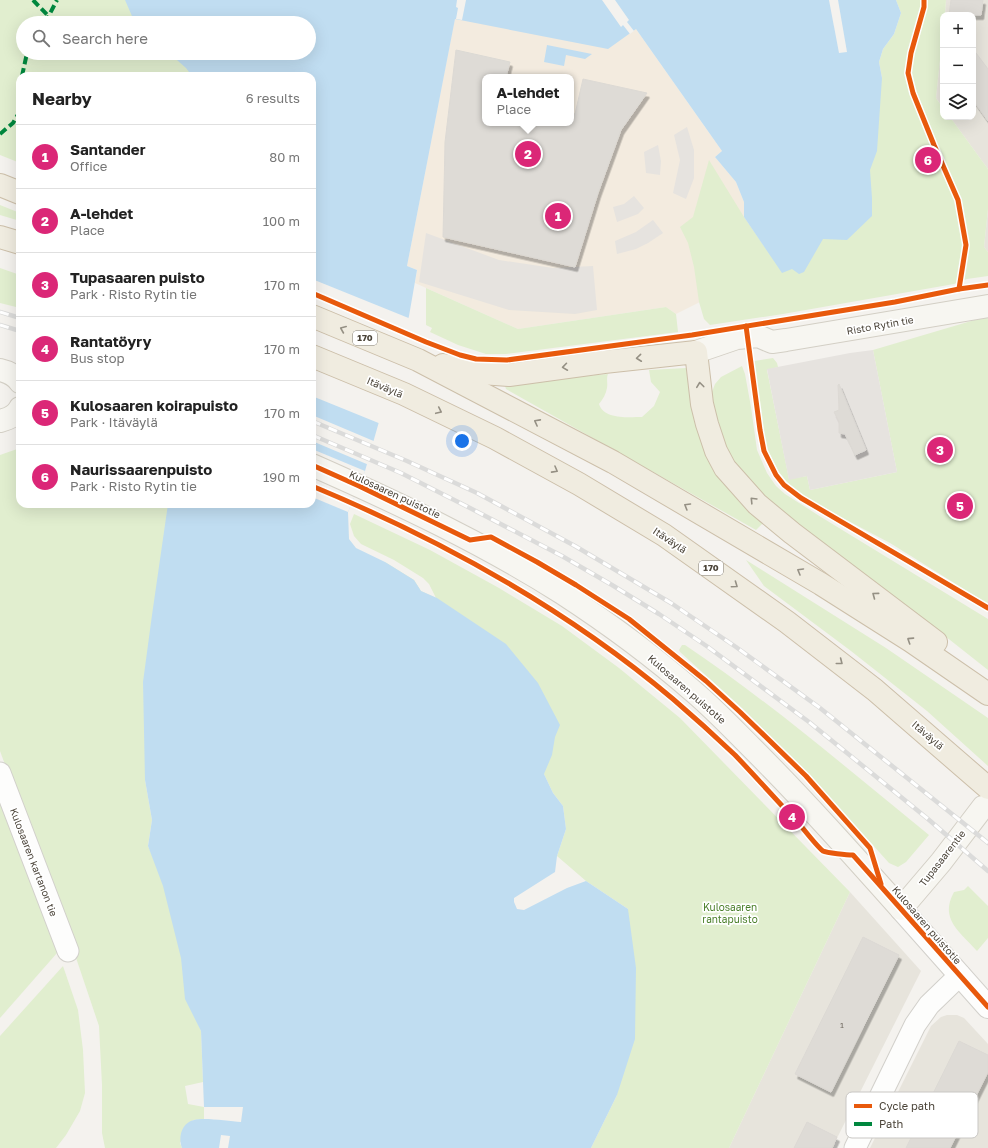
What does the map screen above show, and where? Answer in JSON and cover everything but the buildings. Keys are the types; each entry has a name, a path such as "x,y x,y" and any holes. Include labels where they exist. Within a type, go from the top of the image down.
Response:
{"highway":[{"path":"0,185 16,192"},
{"path":"0,237 16,242"},
{"path":"0,246 16,249"},
{"name":"170","path":"316,318 418,360 612,462 821,584 912,641 988,694"},
{"path":"418,360 481,373 509,375 604,362 696,352 702,404 716,451 725,468 757,504 962,662 988,694"},
{"name":"Itäväylä","path":"316,358 404,394 501,441 579,484 664,535 787,622 875,690 985,797"}],"main road":[{"name":"Risto Rytin tie","path":"696,352 737,338 758,336 772,342 988,306"},
{"path":"0,421 10,418 16,413"},
{"name":"Kulosaaren puistotie","path":"316,467 429,519 514,564 563,594 620,633 695,692 716,712 787,783 901,909"},
{"name":"Tupasaarentie","path":"901,909 941,862 985,797"}],"street":[{"name":"Kulosaaren kartanon tie","path":"0,773 68,951"},
{"name":"Kulosaaren puistotie","path":"901,909 988,1007"},
{"path":"882,1092 915,1025 929,1005 960,976"},
{"path":"855,1148 860,1138"}],"shaded area":[{"path":"946,0 988,0 988,169 952,120 976,120 976,12 945,12"},
{"path":"455,18 636,29 722,151 715,157 736,182 744,202 744,217 776,264 676,314 666,307 518,329 415,283 417,270 407,266"},
{"path":"940,60 940,104 936,98"},
{"path":"687,127 694,150 694,178 686,199 673,193 680,160 674,135"},
{"path":"658,145 661,161 660,175 646,173 644,152"},
{"path":"634,196 644,208 638,214 617,222 613,207 624,204"},
{"path":"988,209 988,252 984,247"},
{"path":"653,220 663,233 636,249 617,254 615,241 636,232"},
{"path":"426,233 499,260 553,268 593,266 597,310 575,314 509,310 419,282"},
{"path":"873,350 897,472 810,490 807,476 789,480 767,369"},
{"path":"850,892 921,971 860,1092 846,1092 846,1120 832,1148 729,1148"},
{"path":"947,1015 957,1015 964,1018 988,1044 988,1148 870,1148 875,1138 978,1138 978,1092 898,1092 931,1026 941,1017"}],"green space":[{"path":"0,0 215,0 226,16 16,16 16,60 231,60 232,72 16,72 16,161 0,155"},
{"path":"896,0 946,0 945,12 940,12 940,60 936,98 940,104 940,120 952,120 988,169 988,209 984,247 988,252 988,276 967,279 954,284 783,314 710,325 704,319 699,302 694,267 688,243 680,227 693,217 709,160 744,217 764,246 882,78 879,62 883,49 894,34 901,13"},
{"path":"0,205 16,211 16,220 0,215"},
{"path":"0,268 16,274 16,307 0,303"},
{"path":"426,288 518,329 666,307 676,314 678,332 506,354 486,354 458,345 430,332 432,328 426,325"},
{"path":"988,316 988,604 890,543 803,497 787,482 778,471 764,443 754,361 773,358 777,363 778,367 767,370 789,479 807,476 810,490 897,472 873,350"},
{"path":"742,366 745,374 751,407 757,450 767,473 776,486 785,494 821,517 988,619 988,670 907,606 764,501 729,459 710,397 715,384 721,377"},
{"path":"686,368 696,424 722,480 749,512 763,523 756,530 506,389 504,383 608,374 607,390 599,404 602,409 611,415 642,417 654,406 660,392 651,382 649,370"},
{"path":"16,449 16,508 193,508 145,780 152,820 148,846 215,1000 195,1017 201,1031 203,1082 185,1086 188,1104 204,1107 204,1119 193,1120 180,1143 182,1148 105,1148 102,1133 102,1085 99,1026 70,940 0,751 0,455"},
{"name":"Kulosaaren rantapuisto","path":"354,514 430,550 499,588 562,626 619,668 680,718 850,892 729,1148 591,1148 617,1095 628,909 586,881 557,856 566,829 563,806 553,793 544,774 385,562 414,580 421,591 436,598 429,584 423,578 394,560 361,544 354,536 350,524"},
{"path":"746,560 886,648 988,718 988,766 927,711 851,651 764,586"},
{"path":"682,645 685,645 717,667 778,713 929,835 906,862 898,867 889,863 809,774 743,709 680,652 679,650"},
{"path":"0,788 58,944 57,953 0,1018"},
{"path":"968,886 988,906 988,938 977,951 958,931 950,918 950,902 954,892 964,890"},
{"path":"63,966 78,1010 83,1050 85,1093 80,1111 66,1135 56,1148 0,1148 0,1036"}],"water":[{"path":"125,0 896,0 901,13 894,34 883,49 879,62 882,78 877,151 870,170 872,216 847,240 823,239 804,272 799,274 792,269 782,273 744,217 744,202 736,182 715,157 722,151 636,29 608,49 455,19 407,266 417,270 409,316 365,471 348,512 349,539 356,548 385,562 414,580 421,591 437,598 506,644 538,683 560,725 555,737 552,755 544,774 553,793 563,806 566,829 557,856 555,872 514,898 514,902 517,909 524,910 567,888 586,881 628,909 636,968 635,1039 617,1095 591,1148 228,1148 230,1136 221,1135 219,1148 182,1148 180,1140 183,1128 186,1124 198,1119 241,1122 243,1107 204,1107 201,1031 185,999 181,958 163,886 148,846 152,820 145,780 143,682 167,508 316,508 316,72 189,72 177,60 316,60 316,16 132,16"},
{"path":"547,45 592,54 585,59 566,55 564,66 544,62"}],"pier":[{"path":"457,0 466,0 462,20 456,19 458,8 456,7"},
{"path":"602,0 615,0 629,20 627,22 634,31 630,34 623,25 621,27"},
{"path":"829,0 838,0 847,52 839,53"},
{"path":"316,281 411,319 381,424 316,398"},
{"path":"316,417 376,442 369,465 316,443"},
{"path":"316,451 365,471 348,512 316,499"}],"railway":[{"path":"0,312 16,317"},
{"path":"0,325 16,330"},
{"path":"316,423 407,461 477,493 575,546 671,603 736,647 820,708 988,843"},
{"path":"316,437 401,473 470,508 562,556 659,614 708,647 809,722 928,819 988,871"}],"marked path":[{"path":"33,0 48,16"},
{"path":"49,16 57,0"},
{"path":"23,72 25,60"},
{"path":"0,134 13,123 16,118"}],"cycle path":[{"path":"924,0 924,7 911,53 908,73 913,93 958,200 966,245 959,289"},
{"path":"316,295 460,355 476,359 507,360 692,335 895,302 959,289 988,285"},
{"path":"746,326 764,451 776,475 784,485 801,498 988,608"},
{"path":"316,467 470,540 491,537 576,585 629,619 706,681 806,776 870,848 881,884"},
{"path":"316,488 408,529 455,553 546,606 632,666 673,699 735,755 823,851 853,855 988,1007"}],"place":[{"name":"A-lehdet","path":"528,154"},
{"name":"Naurissaarenpuisto","path":"928,160"},
{"name":"Santander","path":"558,216"},
{"name":"Tupasaaren puisto","path":"940,450"},
{"name":"Kulosaaren koirapuisto","path":"960,506"},
{"name":"Rantatöyry","path":"792,817"}]}
